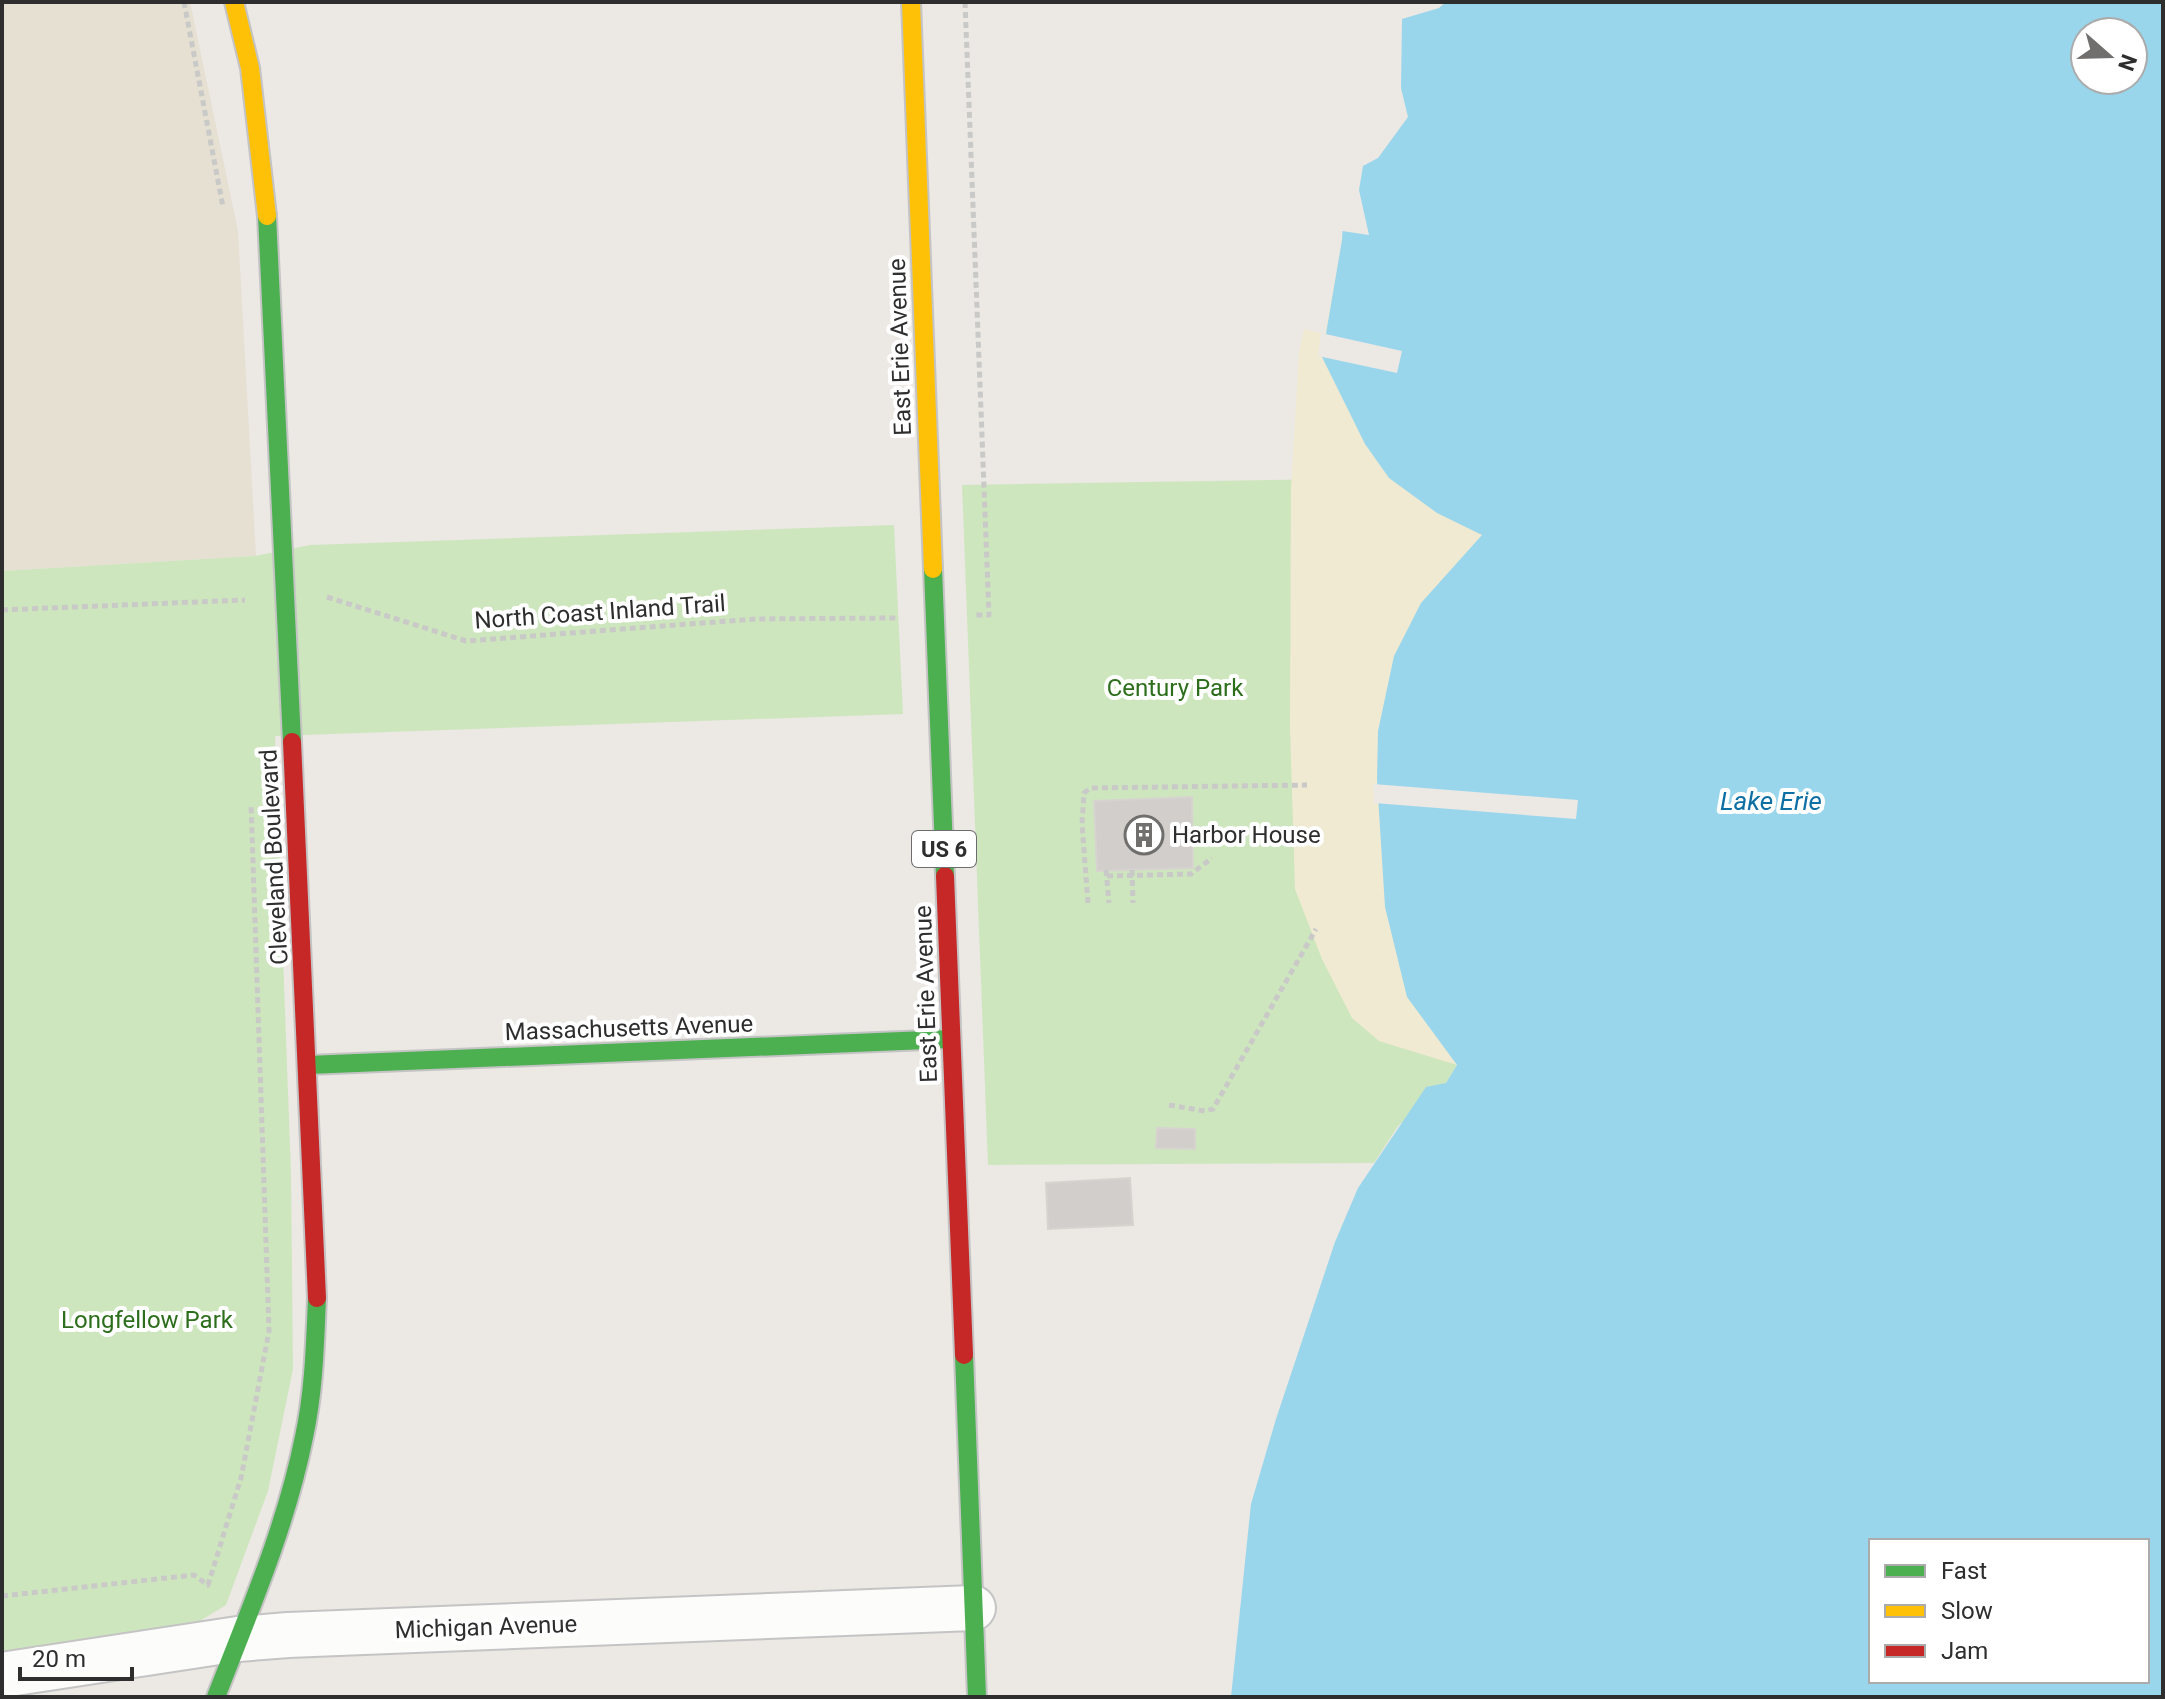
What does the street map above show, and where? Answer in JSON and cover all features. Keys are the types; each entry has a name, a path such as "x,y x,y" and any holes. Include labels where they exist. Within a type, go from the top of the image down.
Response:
{"street":[{"name":"Cleveland Boulevard","path":"216,1697 266,1571 288,1504 305,1435 314,1365 318,1274 265,177 250,68 234,2"},
{"name":"East Erie Avenue","path":"911,2 977,1697"},
{"name":"Massachusetts Avenue","path":"308,1065 951,1039"},
{"name":"Michigan Avenue","path":"2,1675 238,1639 973,1608"}],"path":[{"path":"184,2 224,212"},
{"path":"965,2 989,615"},
{"path":"241,584 242,612"},
{"name":"North Coast Inland Trail","path":"2,610 330,597 466,641 755,619 871,618"},
{"path":"1088,903 1082,824 1084,793 1090,788 1307,785"},
{"path":"2,1596 194,1575 208,1585 241,1478 269,1331 250,795"},
{"path":"1109,903 1107,873 1191,874 1212,858"},
{"path":"1132,873 1133,903"},
{"path":"1169,1105 1213,1109 1316,929"}],"shaded area":[{"path":"2,2 190,2 238,231 256,556 2,571"}],"green space":[{"name":"Century Park","path":"1389,478 1457,1065 1446,1083 1398,1126 1374,1163 988,1165 962,485"},
{"name":"Longfellow Park","path":"894,525 903,714 275,736 291,1174 293,1369 268,1491 226,1605 195,1624 2,1654 2,571 255,556 310,545"}],"sand":[{"path":"1342,240 1483,534 1457,1065 1379,1041 1352,1018 1322,959 1295,889 1290,727 1291,488 1299,352 1304,329 1325,334"}],"water":[{"name":"Lake Erie","path":"1365,2 2163,2 2163,1697 1231,1697 1251,1504 1335,1242 1358,1188 1426,1087 1446,1083 1457,1065 1407,997 1385,907 1377,780 1378,731 1394,656 1421,603 1482,535 1437,513 1389,478 1365,444 1322,357 1342,240 1346,163 1370,108"}],"pier":[{"path":"1361,2 1446,2 1439,8 1402,19 1401,88 1408,117 1378,158 1363,166 1359,190 1369,235 1342,231 1339,226 1342,163 1366,107"},
{"path":"1321,333 1402,351 1397,373 1318,356"},
{"path":"1373,784 1578,800 1576,819 1374,803"}],"building":[{"name":"Harbor House","path":"1192,797 1193,868 1097,871 1094,801"},
{"path":"1157,1128 1195,1129 1195,1149 1156,1148"},
{"path":"1130,1178 1133,1225 1048,1229 1046,1183"}],"traffic: fast":[{"path":"267,216 292,742"},
{"path":"933,569 945,876"},
{"path":"308,1065 951,1039"},
{"path":"216,1697 266,1569 296,1471 310,1402 317,1298"},
{"path":"964,1355 977,1697"}],"traffic: slow":[{"path":"234,2 250,68 267,216"},
{"path":"911,2 933,569"}],"traffic: jam":[{"path":"292,742 317,1298"},
{"path":"945,876 964,1355"}],"place":[{"name":"Harbor House","path":"1144,835"}]}
